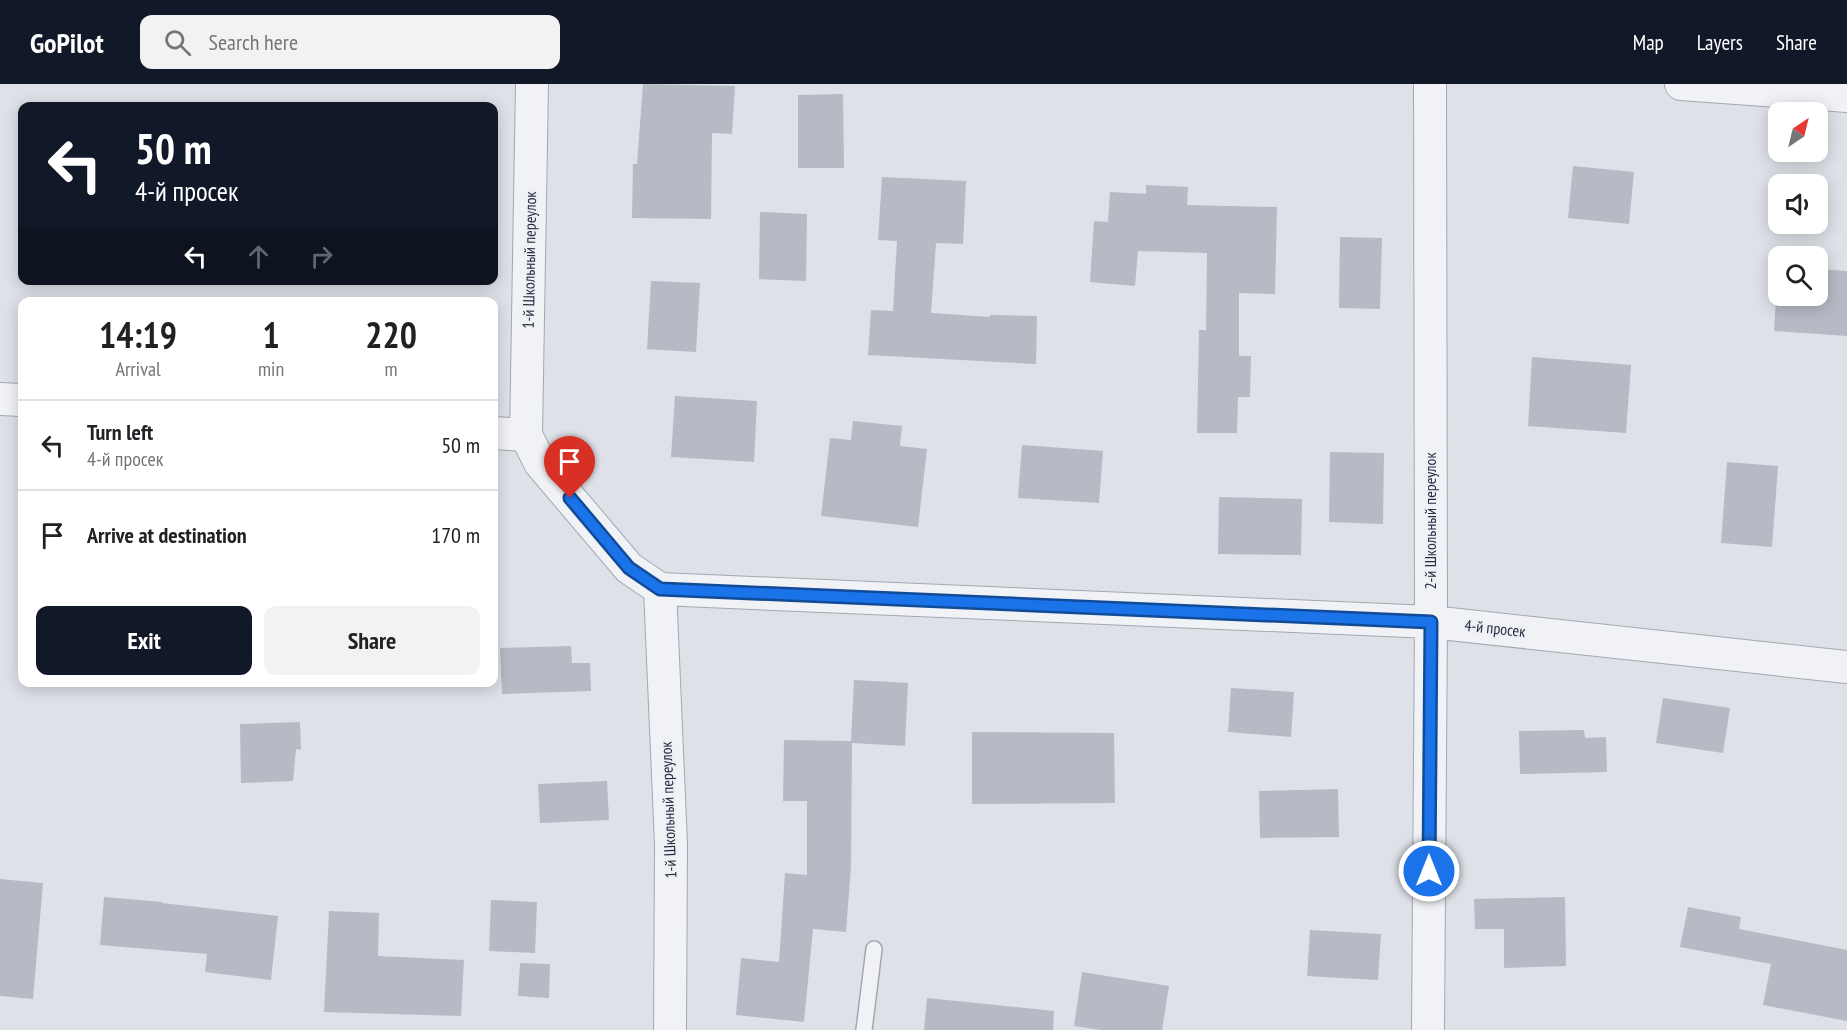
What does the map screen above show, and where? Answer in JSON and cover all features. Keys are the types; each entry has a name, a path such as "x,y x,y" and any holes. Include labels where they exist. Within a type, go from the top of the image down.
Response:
{"street":[{"name":"1-й Школьный переулок","path":"526,435 532,84"},
{"name":"2-й Школьный переулок","path":"1428,1030 1431,622 1430,84"},
{"path":"1681,84 1847,96"},
{"path":"0,399 18,400"},
{"path":"498,433 526,435 540,463 629,568 660,589"},
{"name":"1-й Школьный переулок","path":"660,589 671,844 670,1030"},
{"name":"4-й просек","path":"660,589 1431,622 1847,667"}],"lane":[{"path":"864,1030 874,949"}],"building":[{"path":"643,84 735,86 732,134 712,133 711,219 632,218 633,164 637,164"},
{"path":"843,94 844,168 798,168 798,95"},
{"path":"1573,166 1634,172 1629,224 1568,218"},
{"path":"882,177 966,181 963,244 936,243 931,313 990,317 990,315 1037,316 1036,364 868,355 871,310 893,311 897,241 878,240"},
{"path":"1146,185 1188,187 1187,205 1277,207 1275,294 1239,293 1239,356 1251,356 1250,397 1238,397 1237,433 1197,433 1199,330 1206,330 1207,253 1138,251 1135,286 1090,282 1094,221 1108,222 1110,192 1146,194"},
{"path":"760,212 807,214 806,281 759,279"},
{"path":"1340,237 1382,238 1380,309 1339,308"},
{"path":"1828,270 1847,271 1847,336 1774,331 1776,306 1828,306"},
{"path":"651,281 700,283 696,352 647,349"},
{"path":"1532,357 1631,365 1626,433 1528,426"},
{"path":"675,396 757,401 754,462 671,457"},
{"path":"853,421 902,426 900,446 927,449 918,527 821,516 830,438 851,440"},
{"path":"1022,445 1103,451 1099,503 1018,498"},
{"path":"1330,452 1384,453 1383,524 1329,522"},
{"path":"1727,462 1778,466 1772,547 1721,543"},
{"path":"1219,497 1302,499 1301,555 1218,554"},
{"path":"571,646 572,663 590,663 591,691 502,694 500,648"},
{"path":"854,680 908,683 905,746 852,743 851,866 846,932 813,929 804,1022 736,1015 741,958 779,962 785,873 807,875 807,801 783,801 784,740 851,741"},
{"path":"1231,688 1294,692 1291,737 1228,732"},
{"path":"1663,698 1730,708 1723,753 1656,743"},
{"path":"300,722 301,750 296,749 293,781 241,783 240,724"},
{"path":"1584,730 1585,738 1606,737 1607,772 1520,774 1519,731"},
{"path":"972,732 1114,733 1115,803 972,804"},
{"path":"607,781 609,820 540,823 538,784"},
{"path":"1338,789 1339,837 1260,838 1259,791"},
{"path":"0,879 43,883 33,999 0,996"},
{"path":"104,897 278,916 271,980 205,972 207,954 100,945"},
{"path":"1565,897 1566,966 1504,968 1504,929 1475,929 1474,899"},
{"path":"491,900 537,902 535,953 489,951"},
{"path":"1688,907 1741,917 1739,929 1847,950 1847,1021 1763,1005 1771,964 1680,947"},
{"path":"329,911 379,913 378,956 464,960 461,1016 324,1012"},
{"path":"1310,930 1381,934 1378,980 1307,976"},
{"path":"520,963 550,964 549,998 518,996"},
{"path":"1082,972 1169,986 1162,1030 1101,1030 1074,1026"},
{"path":"927,998 1054,1011 1053,1030 924,1030"}],"route":[{"path":"570,498 629,568 660,589 1431,622 1429,871"}]}
